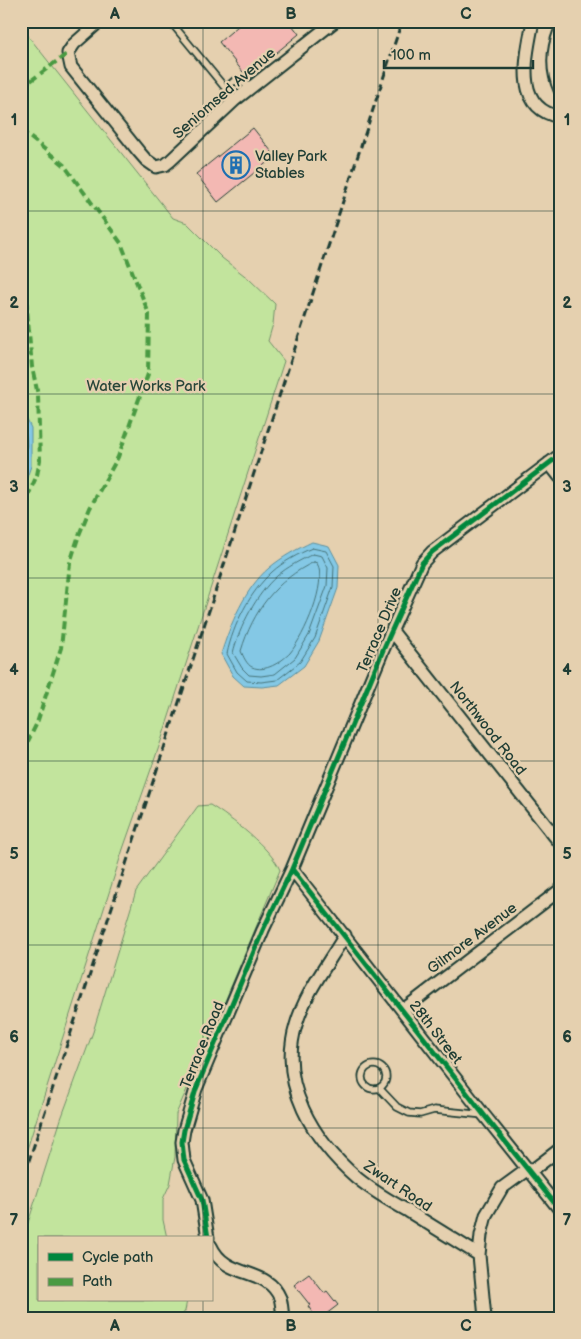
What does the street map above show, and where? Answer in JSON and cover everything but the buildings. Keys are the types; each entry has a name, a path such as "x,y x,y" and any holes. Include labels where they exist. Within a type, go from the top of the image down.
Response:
{"street":[{"name":"Seniomsed Avenue","path":"100,21 74,44 68,53 71,67 146,160 156,167 165,165 170,161 235,100 336,21"},
{"path":"533,21 525,63 528,90 539,107 552,116 560,117"},
{"path":"560,32 556,40 553,61 556,80 560,90"},
{"name":"Terrace Drive","path":"292,869 422,563 432,552 560,455"},
{"path":"549,463 560,477"},
{"name":"Northwood Road","path":"392,631 560,844"},
{"name":"28th Street","path":"292,869 560,1210"},
{"name":"Terrace Road","path":"208,1236 202,1200 184,1160 182,1142 184,1130 196,1089 263,930 292,869"},
{"name":"Gilmore Avenue","path":"403,1010 560,890"},
{"name":"Zwart Road","path":"345,935 306,1000 294,1030 291,1061 294,1087 303,1111 325,1145 358,1179 377,1193 479,1255"},
{"path":"484,1318 479,1255 481,1235 491,1206 502,1188 560,1150"},
{"path":"212,1248 218,1258 230,1268 260,1277 272,1286 280,1299 283,1318"}],"lane":[{"path":"170,21 235,100"},
{"path":"226,88 234,81 253,86"},
{"path":"379,1088 386,1081 386,1073 380,1066 370,1066 362,1074 363,1083 370,1088 379,1088 397,1107 420,1114 434,1110 484,1115"}],"green space":[{"name":"Water Works Park","path":"21,27 173,218 187,223 222,258 249,279 275,304 273,324 268,341 284,361 162,738 123,849 21,1168"},
{"path":"210,805 239,825 268,852 280,870 176,1114 175,1157 170,1184 163,1199 163,1220 167,1236 38,1236 38,1302 187,1302 185,1311 180,1318 21,1318 21,1245 61,1119 93,1032 136,891 198,806"}],"water":[{"path":"21,408 31,428 31,466 21,494"},
{"path":"312,542 329,546 339,565 338,588 319,641 304,666 279,685 262,687 244,686 233,676 221,654 239,608 260,576 279,560"}],"railway":[{"path":"21,1185 402,21"}],"marked path":[{"path":"21,88 68,53"},
{"path":"21,130 64,165 121,243 149,314 148,374 118,457 90,508 79,535 70,563 61,648 37,723 21,755"},
{"path":"21,290 26,298 32,367 38,395 40,460 37,475 21,512"}],"cycle path":[{"path":"208,1236 202,1200 184,1160 182,1142 196,1089 422,563 432,552 560,455"},
{"path":"292,869 560,1210"}],"place":[{"name":"Valley Park Stables","path":"236,165"}]}
